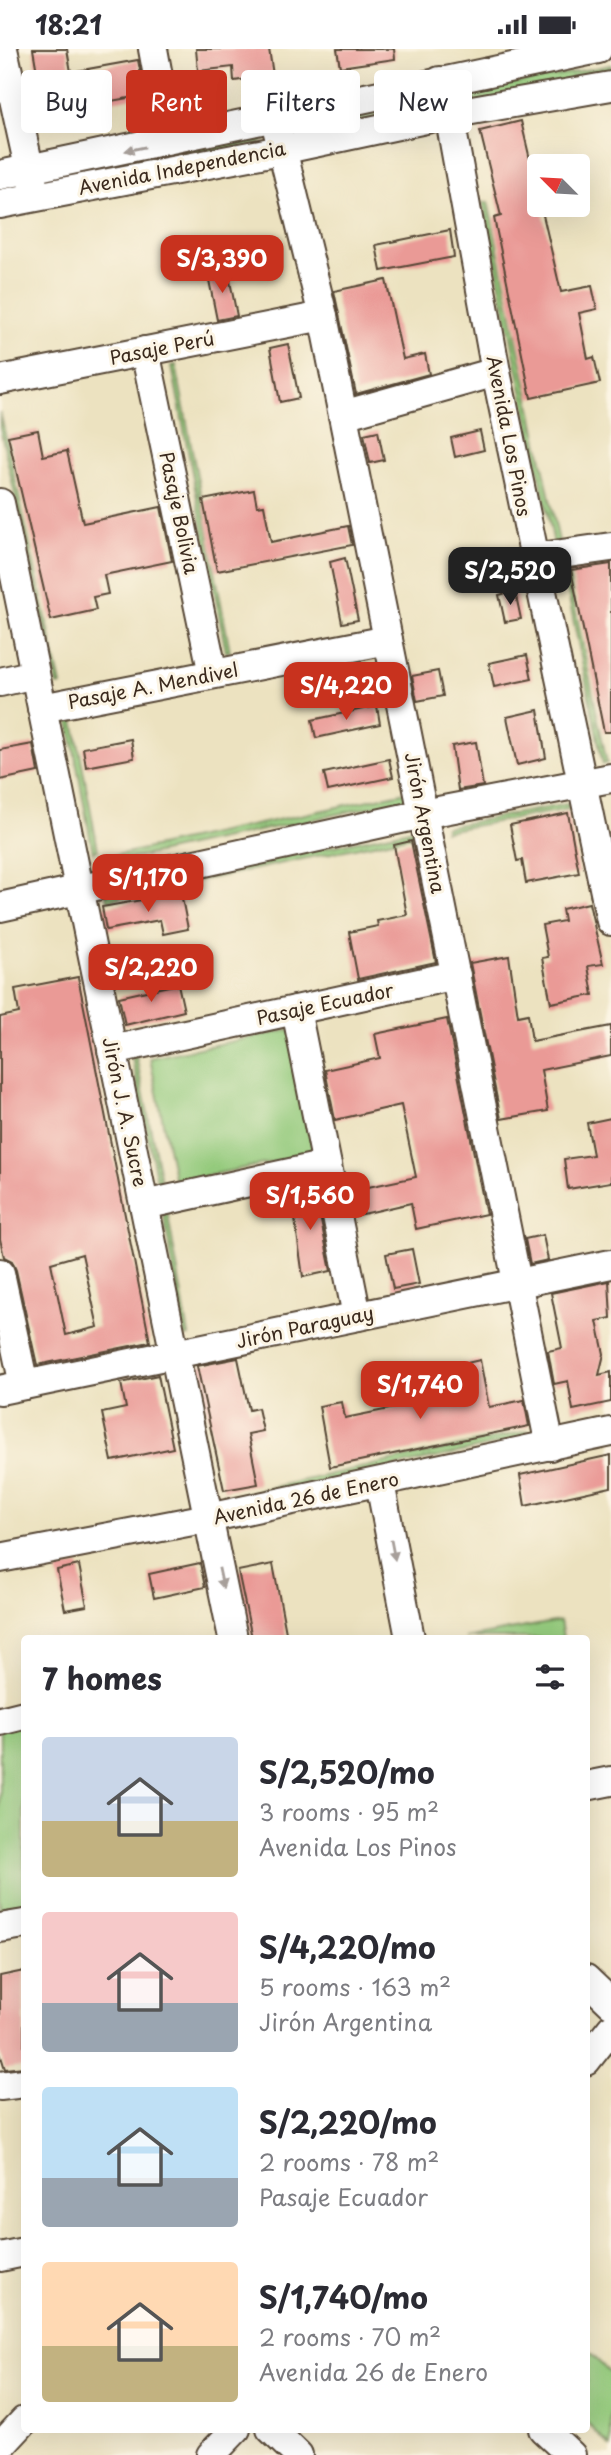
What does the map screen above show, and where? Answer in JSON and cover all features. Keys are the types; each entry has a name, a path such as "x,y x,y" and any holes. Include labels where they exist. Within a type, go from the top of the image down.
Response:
{"street":[{"path":"3,49 32,183"},
{"path":"153,49 157,70"},
{"name":"Avenida Independencia","path":"472,75 598,49"},
{"path":"559,57 564,95"},
{"name":"Avenida Independencia","path":"472,110 611,86"},
{"name":"Avenida Independencia","path":"0,204 32,183 167,142 241,127"},
{"name":"Avenida Independencia","path":"0,176 32,183 174,171 374,131"},
{"name":"Jirón Argentina","path":"278,133 323,316 550,1446"},
{"name":"Avenida Los Pinos","path":"452,133 533,558 611,921"},
{"path":"167,142 174,171"},
{"name":"Pasaje Perú","path":"0,380 323,316"},
{"name":"Pasaje Bolivia","path":"145,351 213,674"},
{"path":"343,415 496,372"},
{"name":"Jirón J. A. Sucre","path":"1,517 232,1635"},
{"path":"533,558 611,547"},
{"name":"Pasaje A. Mendivel","path":"42,708 388,640"},
{"path":"0,682 35,674"},
{"path":"0,907 423,814 611,778"},
{"name":"Pasaje Ecuador","path":"112,1050 456,975"},
{"path":"296,1010 357,1316"},
{"path":"144,1205 327,1165"},
{"name":"Jirón Paraguay","path":"12,1387 611,1264"},
{"path":"0,1273 12,1387"},
{"name":"Avenida 26 de Enero","path":"0,1558 380,1483 611,1432"},
{"path":"380,1483 409,1635"},
{"path":"0,1721 21,1717"},
{"path":"590,1785 611,1781"},
{"path":"0,1928 21,1924"},
{"path":"590,1983 611,2003"},
{"path":"590,2056 611,2029"},
{"path":"0,2086 21,2083"},
{"path":"0,2257 21,2253"},
{"path":"211,2455 232,2433"},
{"path":"275,2433 298,2455"},
{"path":"547,2433 571,2455"}],"green space":[{"path":"611,65 611,77 472,104 472,91"},
{"path":"374,110 374,118 360,121 360,113"},
{"path":"292,133 310,133 293,137"},
{"path":"260,134 263,142 44,185 41,176"},
{"path":"488,202 559,542 554,544 483,203"},
{"path":"176,365 230,651 226,652 172,366"},
{"path":"0,412 61,685 58,686 0,428"},
{"path":"568,573 607,763 603,764 564,574"},
{"path":"74,721 98,850 93,852 69,722"},
{"path":"406,792 407,799 101,865 99,859"},
{"path":"568,804 569,809 445,831 445,827"},
{"path":"415,829 416,835 108,900 106,894"},
{"path":"294,1029 319,1153 175,1182 150,1058"},
{"path":"136,1056 162,1186 158,1187 132,1057"},
{"path":"167,1210 189,1336 185,1337 163,1211"},
{"path":"528,1431 530,1437 229,1503 228,1497"},
{"path":"560,1621 562,1635 482,1635"},
{"path":"21,1724 21,1926 0,1930 0,1728"},
{"path":"590,2353 611,2374 611,2447 590,2426"}],"building":[{"path":"33,49 67,49 71,70 37,70"},
{"path":"196,49 269,49 272,70 241,70 241,80 234,81 233,67 198,70"},
{"path":"337,49 394,49 395,59 340,67"},
{"path":"138,60 140,70 126,70 126,98 112,101 112,70 82,70"},
{"path":"521,121 529,154 527,217 543,217 561,292 592,286 597,309 579,313 588,359 594,357 600,383 531,398 494,218 501,216 480,131"},
{"path":"450,230 454,257 381,271 376,245"},
{"path":"228,271 237,316 217,320 208,275"},
{"path":"386,280 403,359 425,354 429,374 356,394 334,291"},
{"path":"288,344 299,398 280,402 270,348"},
{"path":"38,430 43,456 67,451 83,523 161,507 172,561 104,575 108,594 93,597 96,610 51,620 8,436"},
{"path":"378,431 384,460 370,463 364,434"},
{"path":"480,431 484,450 455,457 451,438"},
{"path":"254,490 257,506 264,505 271,542 348,526 352,545 217,571 203,500"},
{"path":"345,558 358,620 342,623 330,562"},
{"path":"611,564 611,732 604,732 571,570"},
{"path":"515,591 521,619 505,622 499,595"},
{"path":"527,655 532,679 494,687 489,663"},
{"path":"438,671 443,696 417,701 412,676"},
{"path":"377,706 380,724 316,738 312,720"},
{"path":"538,710 546,758 517,765 507,717"},
{"path":"131,739 134,758 86,767 83,748"},
{"path":"476,742 483,786 458,790 452,746"},
{"path":"33,744 38,772 0,780 0,750"},
{"path":"389,759 393,777 328,791 324,773"},
{"path":"568,813 579,873 526,883 522,860 517,861 510,825"},
{"path":"411,841 436,962 358,979 349,932 378,926 377,921 407,915 394,845"},
{"path":"181,893 188,929 163,934 160,920 106,930 102,907"},
{"path":"589,903 603,964 588,966 593,995 551,1003 542,958 548,957 542,925 564,921 562,909"},
{"path":"509,956 518,1016 528,1014 532,1041 611,1026 611,1056 541,1070 548,1111 501,1119 470,963"},
{"path":"78,977 150,1342 37,1365 16,1270 12,1261 4,1257 0,1239 0,1017 19,1013 15,989","holes":["82,1254 98,1327 66,1335 51,1263"]},
{"path":"178,984 184,1011 125,1025 119,997"},
{"path":"447,1019 486,1214 416,1229 411,1203 354,1216 349,1191 416,1177 401,1105 335,1120 325,1070 380,1058 375,1034"},
{"path":"611,1118 611,1182 568,1189 564,1159 593,1155 587,1123"},
{"path":"314,1186 331,1271 303,1277 291,1190"},
{"path":"543,1235 548,1260 530,1264 525,1239"},
{"path":"412,1249 419,1284 393,1289 386,1254"},
{"path":"609,1281 611,1318 597,1321 604,1354 599,1375 611,1372 611,1402 573,1410 568,1381 554,1384 548,1351 562,1348 551,1293"},
{"path":"238,1358 249,1410 258,1408 263,1431 248,1434 258,1484 224,1490 197,1366"},
{"path":"480,1360 489,1407 524,1400 529,1426 330,1467 319,1406 342,1402 345,1418 424,1402 422,1392 461,1383 458,1365"},
{"path":"158,1375 173,1448 112,1461 102,1413 126,1408 121,1383"},
{"path":"611,1455 611,1487 525,1506 520,1475"},
{"path":"200,1563 205,1587 154,1598 149,1574"},
{"path":"273,1564 286,1635 251,1635 238,1571"},
{"path":"79,1565 87,1606 65,1610 57,1570"},
{"path":"21,1972 21,2067 5,2069 0,2053 0,1976"}]}
